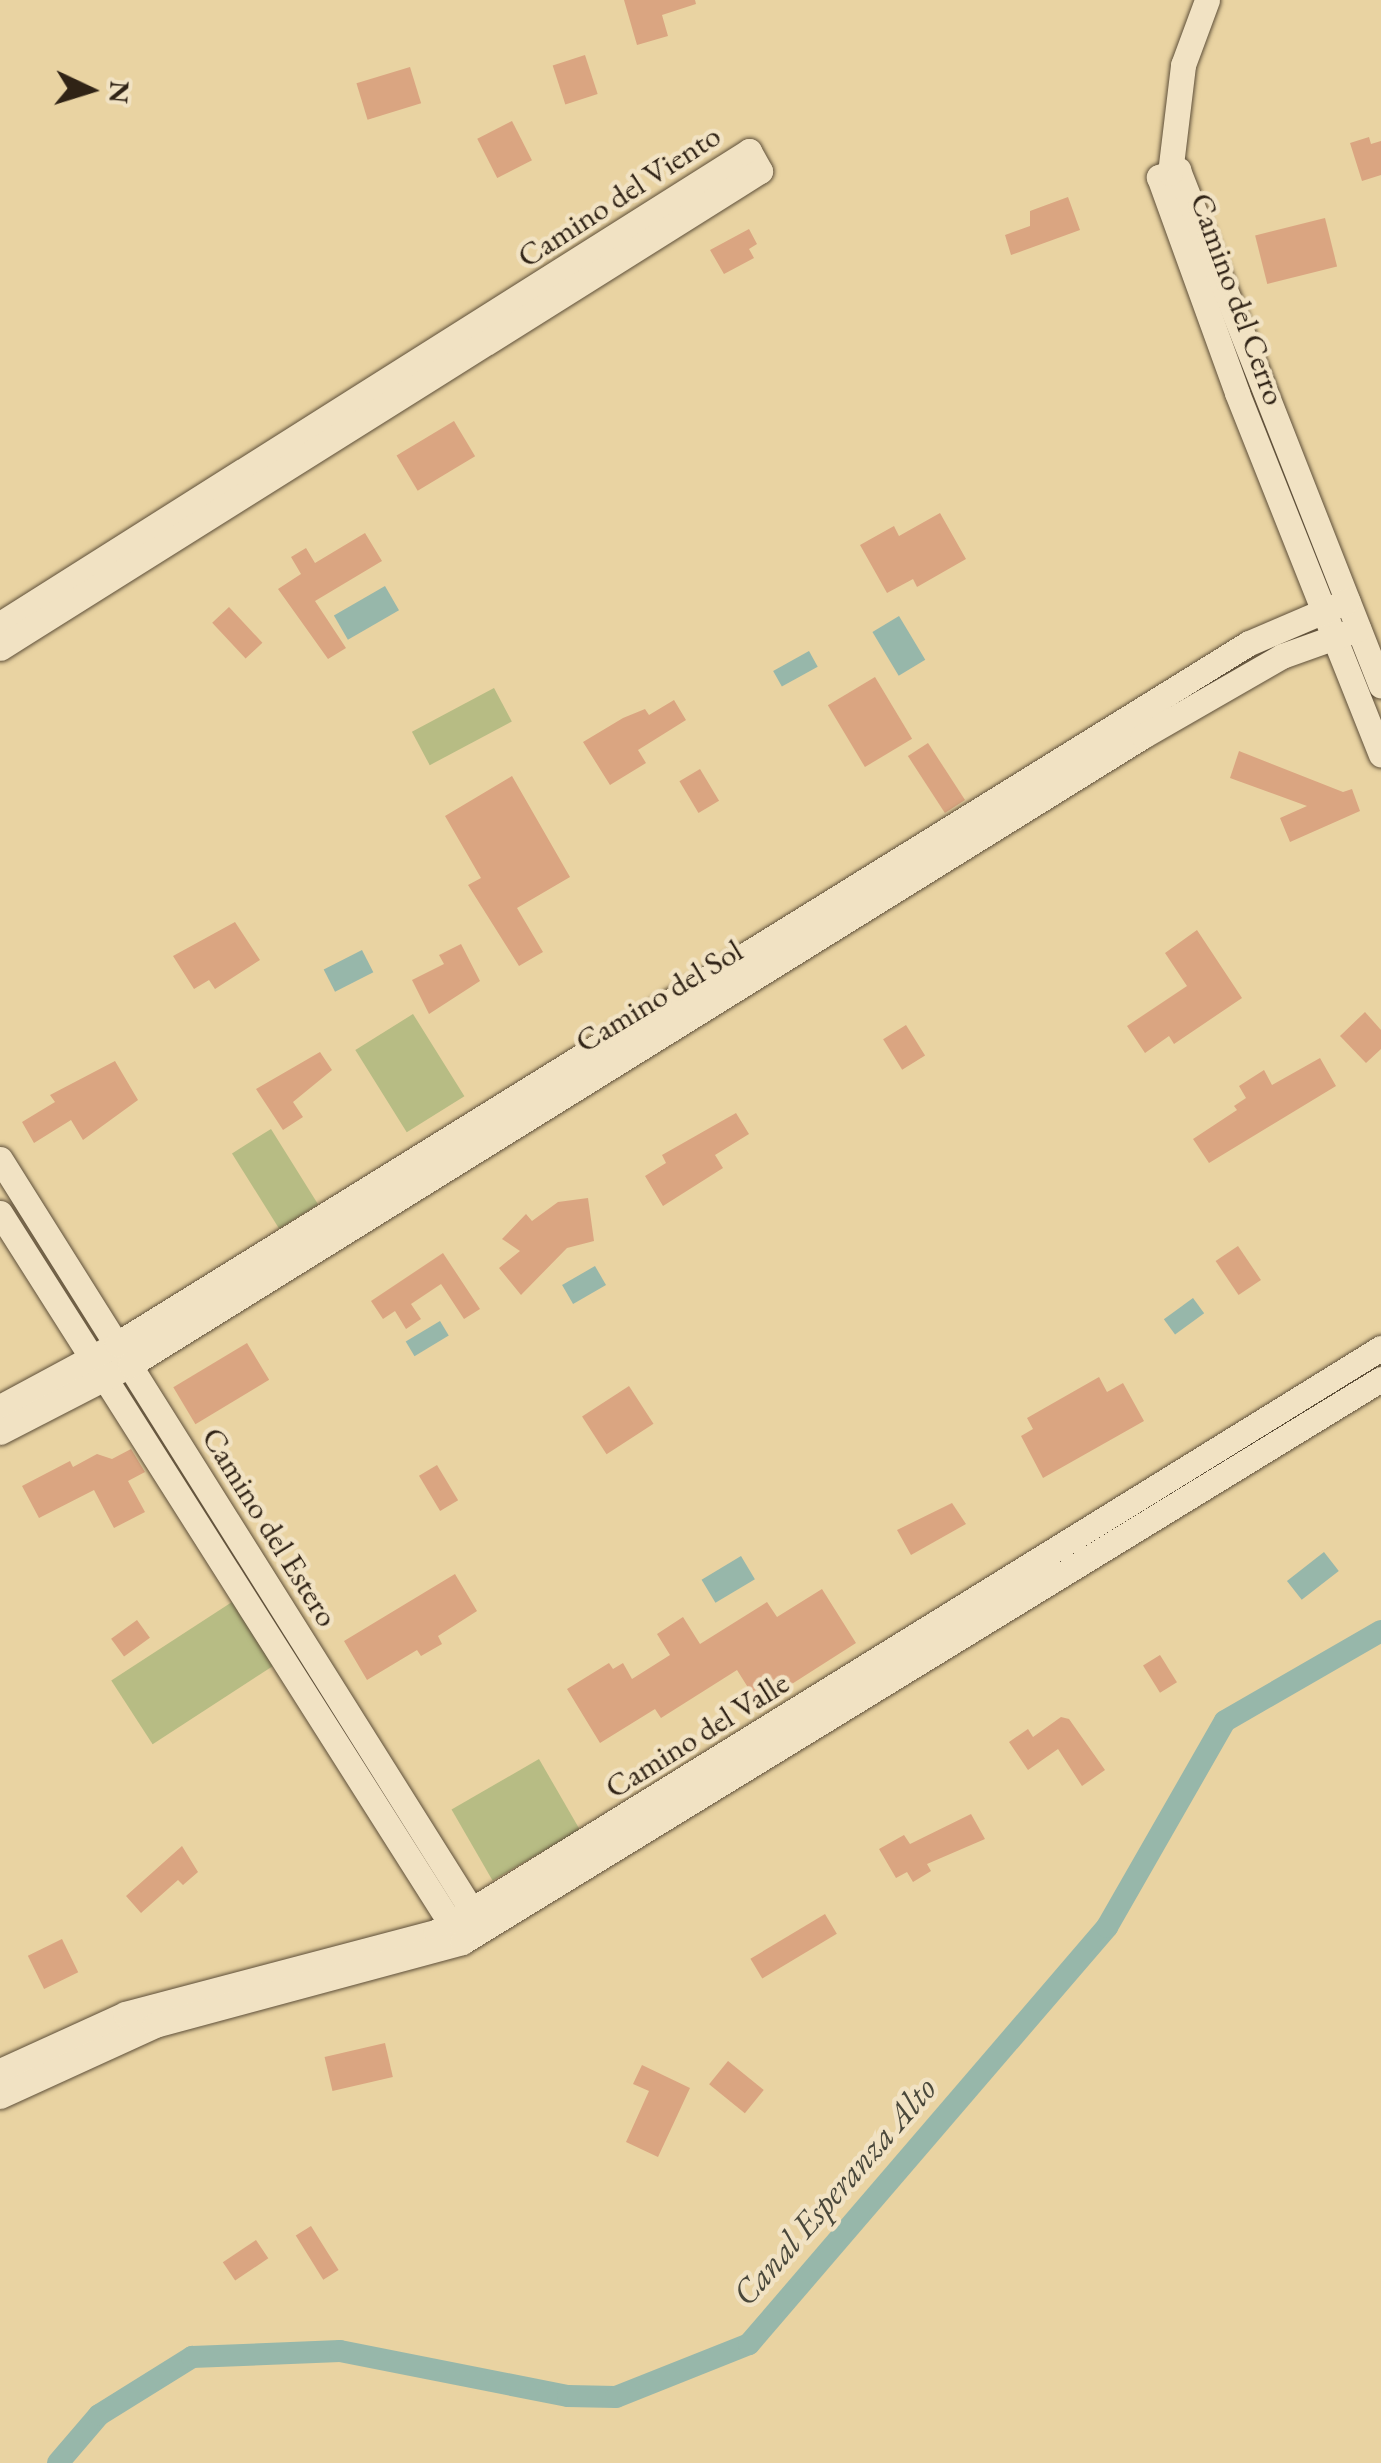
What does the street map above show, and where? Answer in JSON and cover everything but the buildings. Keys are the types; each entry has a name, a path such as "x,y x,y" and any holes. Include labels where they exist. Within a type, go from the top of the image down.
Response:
{"street":[{"name":"Camino del Cerro","path":"1207,0 1182,65 1170,173 1178,170 1326,609 1381,686"},
{"name":"Camino del Viento","path":"0,624 749,151 760,171 0,648"},
{"name":"Camino del Sol","path":"123,1355 1249,642 1326,609"},
{"name":"Camino del Cerro","path":"1346,633 1381,754"},
{"name":"Camino del Sol","path":"0,1407 123,1355 1143,736 1282,656 1346,633"},
{"name":"Camino del Estero","path":"0,1159 468,1926"},
{"name":"Camino del Estero","path":"0,1213 96,1369 468,1926"},
{"name":"Camino del Valle","path":"0,2071 125,2014 468,1926 1381,1348"},
{"name":"Camino del Sol","path":"0,1432 96,1369"},
{"name":"Camino del Valle","path":"0,2096 154,2024 468,1926 1381,1379"}],"green space":[{"path":"494,688 512,722 430,765 412,732"},
{"path":"413,1014 464,1096 407,1132 355,1050"},
{"path":"271,1129 318,1204 279,1229 232,1153"},
{"path":"232,1602 273,1666 153,1744 111,1680"},
{"path":"539,1759 580,1830 493,1881 452,1810"}],"shaded area":[{"path":"385,586 399,610 348,640 334,616"},
{"path":"899,616 925,660 899,676 872,632"},
{"path":"809,651 818,667 782,687 773,671"},
{"path":"362,950 373,972 335,992 324,970"},
{"path":"595,1266 606,1285 573,1304 562,1285"},
{"path":"1193,1298 1204,1313 1175,1335 1164,1319"},
{"path":"440,1321 449,1336 414,1356 406,1342"},
{"path":"1324,1552 1339,1571 1302,1600 1287,1581"},
{"path":"741,1556 755,1579 715,1603 702,1580"}],"waterway":[{"name":"Canal Esperanza Alto","path":"58,2463 99,2415 192,2357 340,2351 568,2396 616,2397 749,2344 1107,1927 1225,1721 1381,1631"}]}
